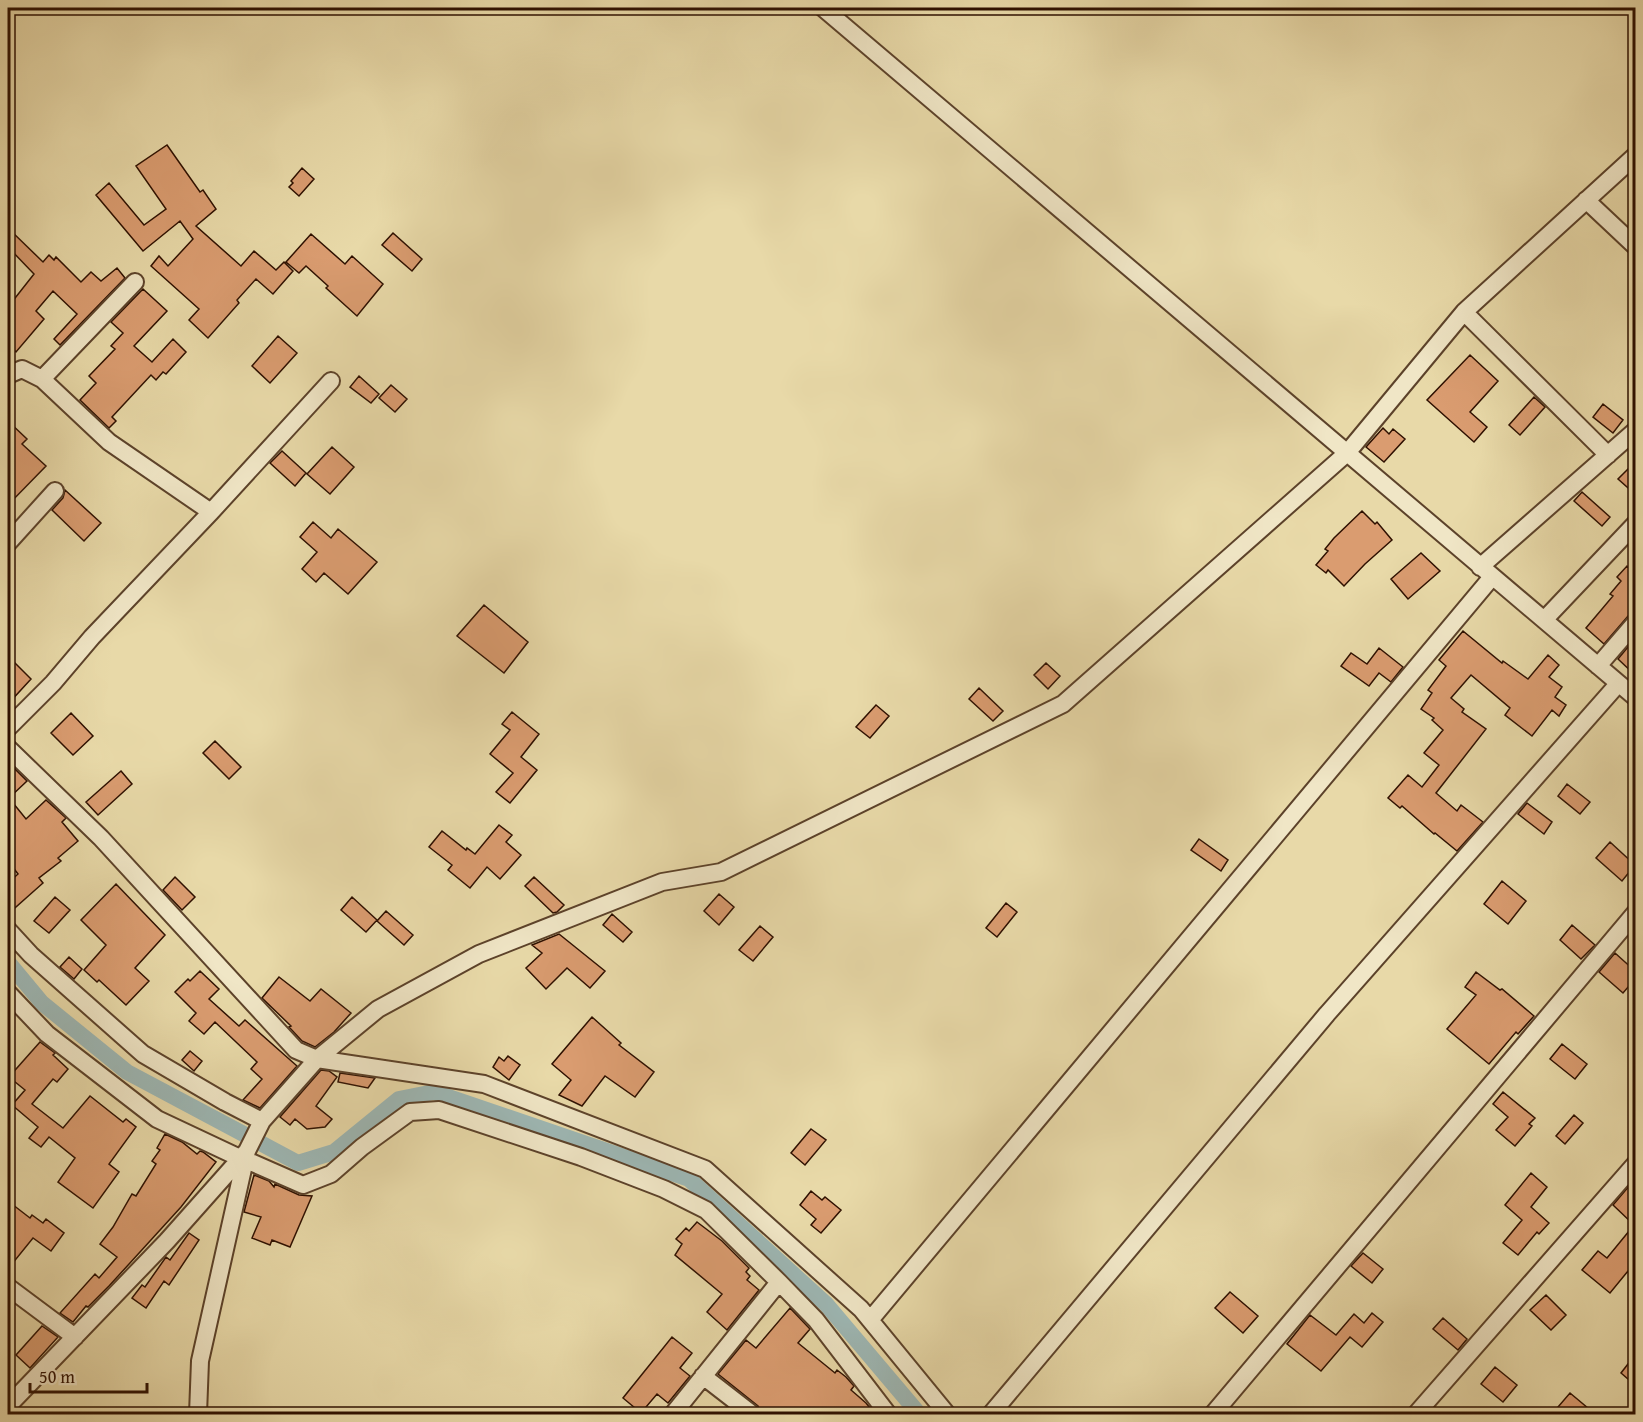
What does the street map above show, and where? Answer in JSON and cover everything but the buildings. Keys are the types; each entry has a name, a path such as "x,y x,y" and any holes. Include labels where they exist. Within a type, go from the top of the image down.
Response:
{"street":[{"path":"823,8 1635,698"},
{"path":"198,1414 200,1361 247,1153 262,1121 317,1059 378,1009 479,954 662,882 721,872 1063,704 1347,453 1464,312 1635,155"},
{"path":"1586,200 1635,247"},
{"path":"42,379 135,282"},
{"path":"1464,312 1608,455"},
{"path":"8,375 22,369 42,379 109,442 212,512"},
{"path":"8,728 53,683 92,637 212,512 332,381"},
{"path":"870,1320 1486,572 1635,430"},
{"path":"8,543 55,492"},
{"path":"1544,620 1635,523"},
{"path":"1598,666 1635,622"},
{"path":"991,1414 1327,1014 1618,684"},
{"path":"8,748 102,838 296,1050 317,1059 484,1084 705,1169 861,1309 947,1414"},
{"path":"1213,1414 1635,912"},
{"path":"8,930 31,955 143,1054 262,1121"},
{"path":"8,993 47,1034 157,1119 247,1153 303,1185 331,1174 362,1147 410,1112 439,1110 581,1156 664,1189 706,1210 779,1282 816,1320 888,1414"},
{"path":"8,1406 167,1241 247,1153"},
{"path":"1416,1414 1635,1163"},
{"path":"673,1414 779,1282"},
{"path":"8,1287 75,1337"},
{"path":"704,1376 752,1414"}],"waterway":[{"path":"8,962 42,1003 127,1072 298,1163 334,1152 399,1099 434,1092 689,1179 826,1304 919,1414"}]}
